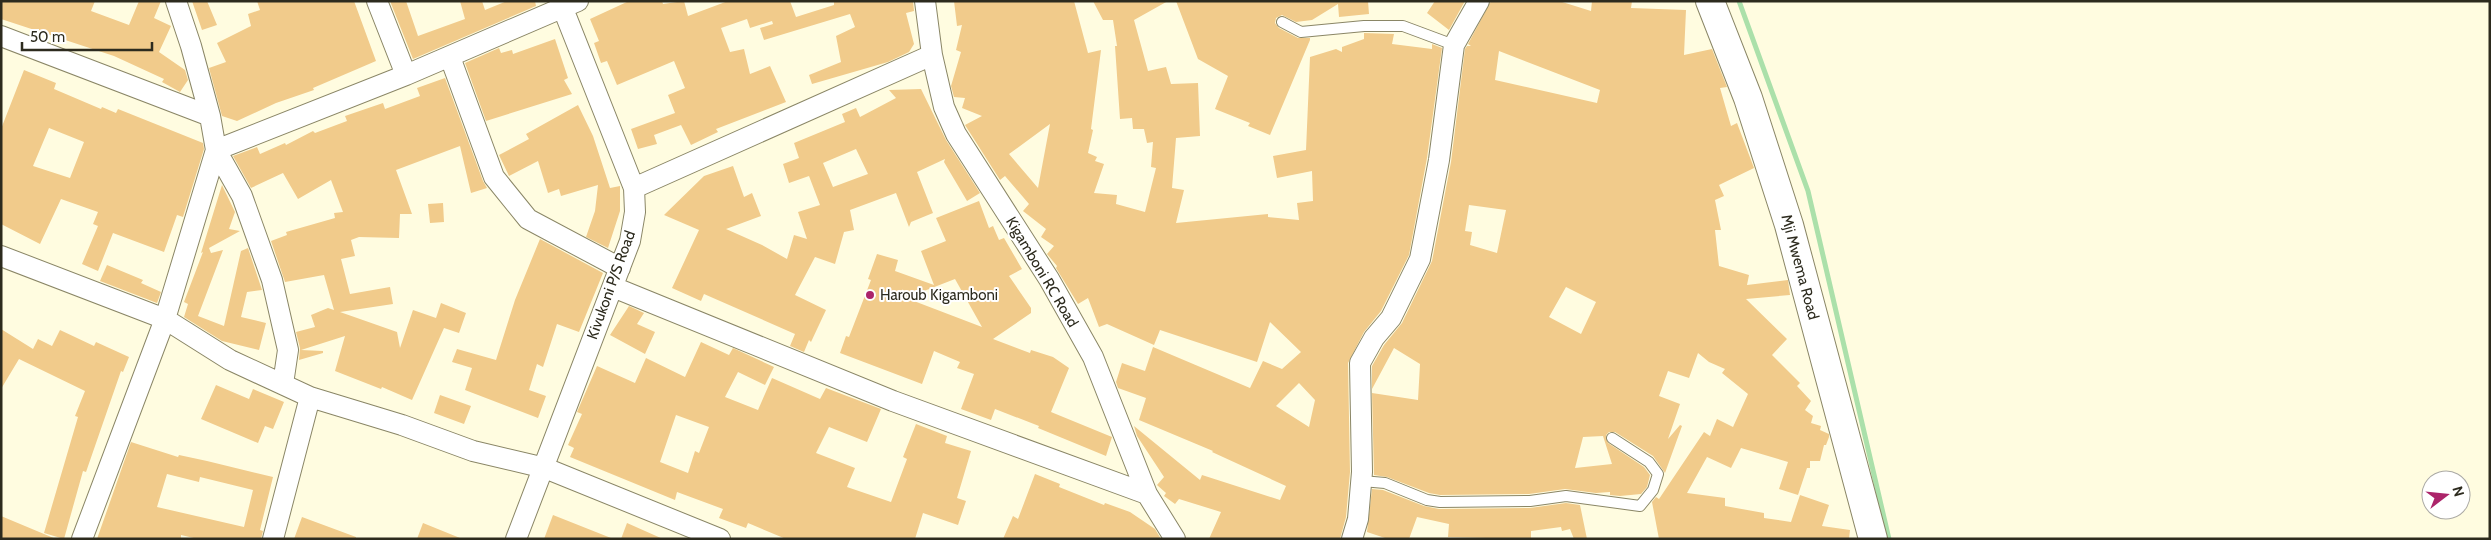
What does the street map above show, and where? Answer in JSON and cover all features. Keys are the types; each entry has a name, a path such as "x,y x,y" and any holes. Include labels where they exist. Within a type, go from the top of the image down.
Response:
{"main road":[{"name":"Mji Mwema Road","path":"1710,1 1748,98 1789,225 1873,539"}],"street":[{"path":"176,1 191,46 210,116 216,150 242,196 272,280 288,350 283,384"},
{"path":"378,1 406,75"},
{"name":"Kigamboni RC Road","path":"924,1 932,55 944,106 956,134 1049,279 1093,357 1147,494 1175,539"},
{"path":"1352,539 1358,519 1362,480 1360,363 1374,338 1391,318 1420,259 1439,160 1454,45 1479,1"},
{"path":"216,150 406,75 567,4"},
{"name":"Kivukoni P/S Road","path":"516,539 617,278 630,241 635,212 634,188 567,4"},
{"path":"1,36 210,116"},
{"path":"634,188 932,55"},
{"path":"450,56 494,177 528,219 617,278 893,401 1147,494"},
{"path":"82,539 165,320 216,150"},
{"path":"1,256 165,320 230,360 310,397 402,425 473,452 544,468 720,539"},
{"path":"272,539 310,397"}],"lane":[{"path":"1282,22 1301,32 1364,26 1403,26 1454,45"},
{"path":"1362,480 1385,483 1427,500 1440,502 1530,500 1566,496 1640,506 1653,490 1658,474 1649,462 1612,438"}],"building":[{"path":"1,1 95,1 91,11 129,25 139,1 161,1 154,18 171,26 159,52 185,70 188,80 180,92 162,82 164,79 114,56 1,19"},
{"path":"192,1 207,1 217,25 202,30"},
{"path":"257,1 354,1 376,61 313,88 314,90 276,103 237,121 222,116 209,68 226,62 217,43 251,26 248,14 260,10"},
{"path":"390,1 406,1 418,36 465,19 460,1 482,1 485,10 507,1 535,1 536,6 413,59"},
{"path":"629,1 662,1 663,4 684,1 688,16 728,1 790,1 796,17 834,5 834,1 913,1 914,11 906,13 914,44 909,52 888,62 812,84 809,75 841,62 836,36 855,27 850,14 764,40 760,28 773,24 772,21 750,28 747,19 721,28 730,52 744,49 750,74 770,66 786,102 716,129 718,132 691,145 681,125 654,135 657,144 638,149 631,129 675,113 668,95 685,88 674,61 617,85 607,61 601,63 594,43 599,41 590,19"},
{"path":"954,1 1074,1 1088,53 1101,50 1091,129 1093,130 1088,153 1097,157 1095,161 1104,164 1094,193 1117,195 1116,204 1145,212 1156,168 1151,167 1153,142 1147,143 1144,129 1133,129 1132,118 1120,119 1115,46 1117,46 1113,20 1103,20 1093,1 1168,1 1134,20 1148,71 1166,67 1171,84 1198,83 1200,136 1176,138 1172,188 1184,190 1176,223 1268,214 1268,217 1299,220 1297,203 1313,201 1312,171 1277,178 1273,156 1306,150 1310,57 1336,49 1342,52 1342,47 1364,39 1364,33 1394,34 1392,44 1432,49 1432,44 1442,48 1427,158 1409,255 1381,311 1364,332 1348,363 1350,472 1346,517 1340,539 1209,539 1221,512 1179,499 1175,504 1164,496 1166,493 1157,485 1164,477 1137,436 1134,426 1200,480 1202,475 1280,500 1286,486 1213,451 1139,420 1146,398 1118,388 1116,382 1122,363 1145,371 1153,347 1250,388 1263,361 1282,369 1301,352 1270,322 1257,362 1160,330 1154,345 1107,324 1099,327 1088,298 1078,304 1056,268 1057,266 1047,254 1054,246 1041,237 1046,229 1023,211 1029,204 1005,176 1000,180 965,125 982,116 962,108 965,98 954,97 951,86 961,52 956,50 962,25 957,26","holes":["1050,124 1038,188 1009,154","1299,383 1315,400 1309,427 1276,406"]},
{"path":"1176,1 1368,1 1369,14 1339,17 1338,4 1312,20 1296,22 1282,15 1276,18 1275,23 1279,28 1298,38 1310,38 1310,40 1270,135 1248,126 1250,123 1215,109 1228,76 1198,59"},
{"path":"1435,1 1465,1 1449,30 1427,13"},
{"path":"1491,1 1559,1 1591,11 1592,1 1632,1 1631,8 1686,10 1684,55 1712,49 1727,87 1720,88 1731,126 1737,123 1754,168 1719,185 1724,196 1715,200 1721,230 1715,230 1719,266 1749,275 1747,285 1788,280 1790,295 1746,299 1787,339 1772,355 1800,383 1797,386 1811,401 1805,410 1813,416 1811,423 1821,426 1820,430 1829,434 1820,461 1810,461 1810,468 1807,468 1798,495 1779,489 1788,462 1741,448 1731,468 1707,457 1687,493 1725,498 1725,506 1764,513 1764,518 1791,522 1800,495 1829,505 1822,526 1850,530 1849,539 1659,539 1652,502 1656,497 1659,499 1704,432 1710,436 1717,419 1733,427 1748,394 1722,373 1725,369 1709,362 1698,353 1689,378 1668,371 1659,396 1680,404 1668,439 1680,425 1682,426 1665,473 1653,456 1615,432 1609,432 1606,435 1608,443 1644,467 1650,475 1647,487 1641,494 1620,496 1610,495 1610,492 1596,493 1565,489 1529,494 1440,495 1429,493 1387,477 1374,475 1372,393 1418,400 1420,364 1394,348 1372,389 1372,366 1384,345 1402,323 1432,261 1451,162 1465,49 1467,46 1471,46 1468,44","holes":["1499,51 1600,90 1597,103 1495,80","1469,205 1506,210 1497,253 1470,245 1472,232 1465,231","1566,287 1596,302 1581,334 1549,317","1603,436 1612,464 1575,468 1583,437"]},
{"path":"555,39 568,78 564,80 572,94 486,121 465,63 499,48 501,53 512,50 513,54"},
{"path":"24,70 56,83 54,89 101,109 102,107 116,113 118,109 203,143 204,149 183,217 177,215 164,252 113,233 98,271 82,264 98,226 93,224 98,212 61,199 40,244 1,224 1,129","holes":["49,128 84,142 70,178 33,166"]},
{"path":"445,78 487,188 471,193 460,146 396,170 412,214 400,214 399,238 359,237 351,240 355,256 341,259 350,294 390,287 393,304 340,312 397,332 400,348 413,310 436,318 441,303 466,313 459,333 444,328 412,400 382,387 381,389 335,371 345,336 301,350 323,351 323,353 299,360 300,348 296,332 315,327 311,315 328,308 334,310 324,275 285,282 271,241 287,235 286,232 335,218 334,213 343,212 331,180 298,199 283,173 251,188 233,156 257,147 260,154 285,143 286,145 313,131 315,133 347,121 345,116 383,103 385,109 420,96 417,88"},
{"path":"921,89 946,140 980,193 967,201 944,162 945,159 917,172 933,213 911,222 909,227 896,193 850,210 854,230 844,232 835,264 815,257 795,295 826,310 811,342 809,340 804,352 790,346 795,334 704,294 701,301 672,288 699,230 664,215 704,176 733,166 744,197 752,193 761,216 726,229 762,245 787,259 794,235 807,239 798,212 820,205 809,176 789,183 783,164 799,158 794,143 845,122 842,114 856,108 860,117 896,98 889,90","holes":["856,149 868,174 833,187 823,163"]},
{"path":"578,105 593,136 610,188 620,186 620,211 608,248 586,237 595,211 598,185 561,196 559,189 548,193 538,161 509,176 499,155 529,139 526,134"},
{"path":"222,185 235,212 229,229 240,231 209,248 211,253 223,250 198,316 224,326 241,251 248,248 262,290 247,292 241,317 266,323 259,350 222,341 184,317 188,304 184,302 203,252 201,253"},
{"path":"979,201 989,228 993,226 999,240 1004,238 1022,269 1009,276 1031,308 1031,313 993,339 1030,353 1031,350 1053,357 1069,368 1051,412 1112,437 1106,456 1038,428 1039,426 995,409 991,420 961,409 974,374 957,368 960,362 934,351 922,384 840,353 846,336 849,337 871,280 868,279 877,254 898,260 895,271 934,285 921,251 946,241 936,218","holes":["955,279 982,327 906,298"]},
{"path":"443,203 444,222 430,223 428,204"},
{"path":"540,239 603,273 579,332 557,324 543,367 537,364 529,390 546,396 538,418 465,390 472,368 452,362 457,349 496,360 515,300"},
{"path":"107,265 143,280 141,283 161,292 157,303 100,281"},
{"path":"629,306 644,313 637,324 655,332 645,354 610,335"},
{"path":"1,329 33,349 38,339 52,346 60,330 94,346 96,342 129,357 123,372 121,371 86,472 83,471 64,539 44,533 78,417 75,416 85,391 19,359 1,389"},
{"path":"701,342 729,355 733,348 774,367 765,385 738,372 725,397 758,410 772,378 820,399 826,388 881,409 867,442 829,427 816,453 855,468 847,487 891,502 907,459 903,457 916,424 947,436 945,443 971,451 957,498 966,501 958,525 923,513 915,539 786,539 748,523 746,528 719,518 723,509 677,492 675,500 570,457 574,448 568,445 582,414 577,412 597,366 635,383 646,358 685,377","holes":["676,415 709,427 699,453 695,451 688,473 660,462"]},
{"path":"216,385 249,399 253,389 284,402 273,429 265,426 258,443 201,419"},
{"path":"440,395 471,406 464,424 434,413"},
{"path":"131,442 178,457 179,455 273,477 260,530 263,531 261,539 198,539 181,535 181,539 97,539","holes":["167,474 199,482 200,477 253,490 244,527 157,507"]},
{"path":"1035,474 1060,484 1059,487 1104,505 1105,503 1130,512 1155,529 1161,539 1003,539 1013,516 1018,519"},
{"path":"1372,489 1383,490 1424,506 1439,509 1530,508 1566,503 1580,505 1587,539 1574,539 1570,529 1562,531 1561,527 1531,531 1531,539 1448,537 1449,524 1417,517 1409,539 1388,539 1367,532"},
{"path":"553,515 611,538 611,539 544,539"},
{"path":"1,516 56,539 1,539"},
{"path":"302,517 356,537 356,539 294,539"},
{"path":"423,523 460,538 460,539 417,539"},
{"path":"627,523 663,539 621,539"}],"waterway":[{"path":"1739,1 1808,191 1889,539"}],"place":[{"name":"Haroub Kigamboni","path":"870,295"}]}
